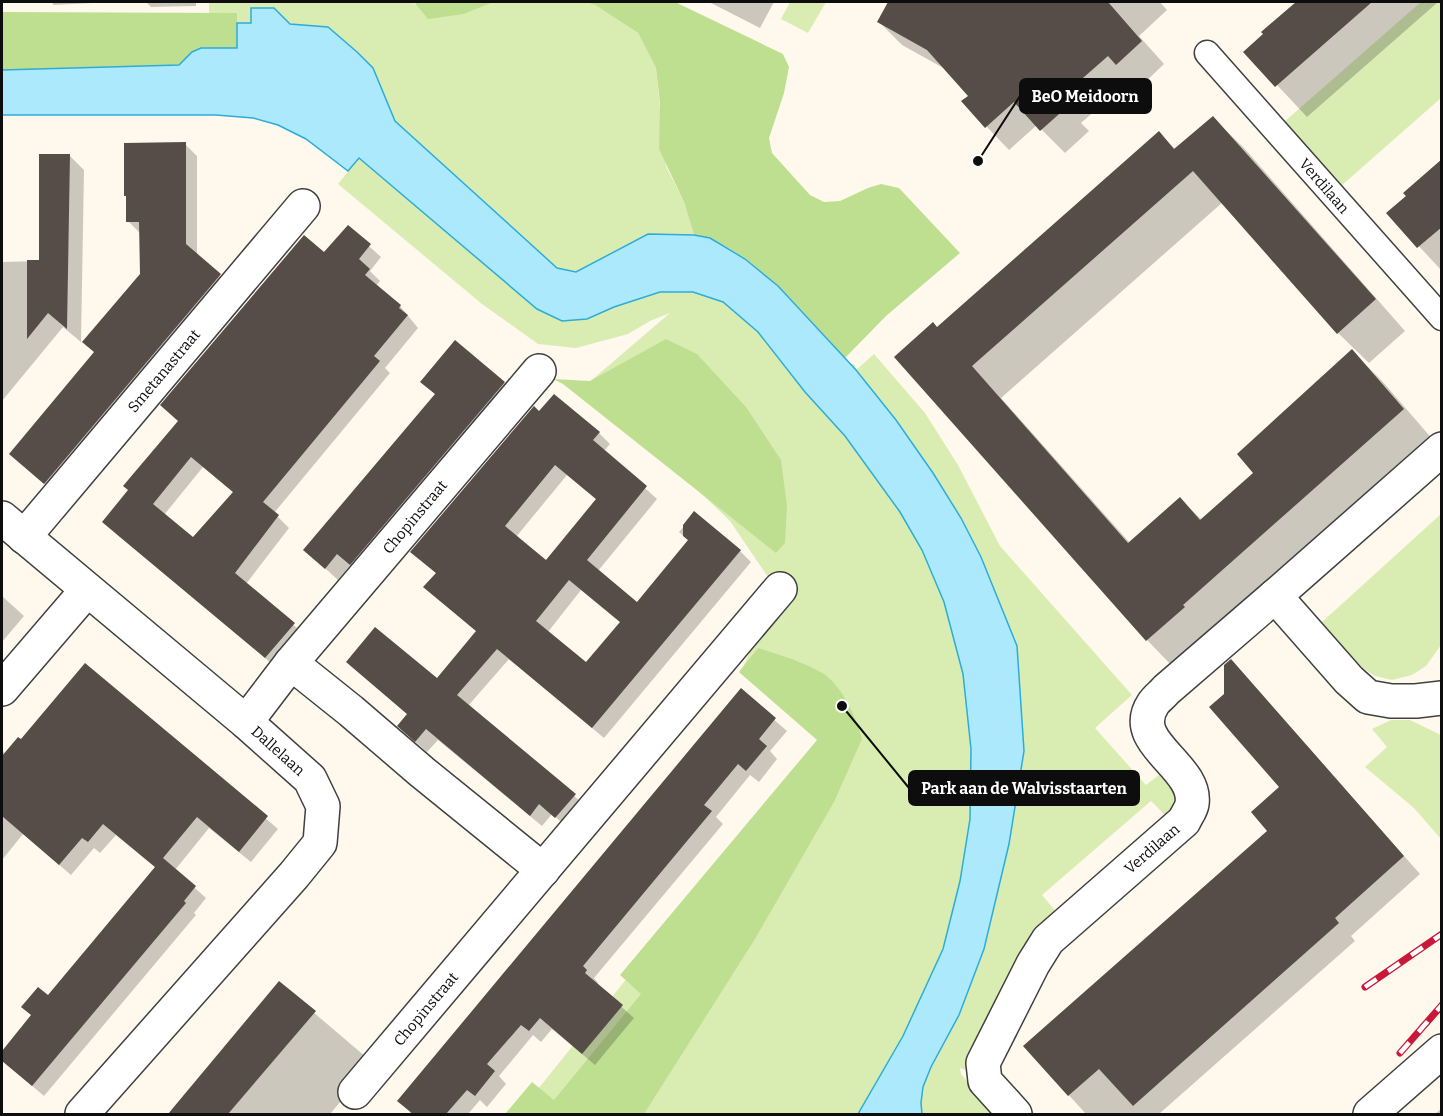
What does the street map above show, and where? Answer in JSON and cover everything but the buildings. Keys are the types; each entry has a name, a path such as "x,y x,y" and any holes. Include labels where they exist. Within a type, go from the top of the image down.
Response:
{"street":[{"name":"Verdilaan","path":"1207,53 1442,318"},
{"name":"Smetanastraat","path":"13,527 303,206"},
{"name":"Chopinstraat","path":"246,722 291,663 539,371"},
{"name":"Verdilaan","path":"1015,1114 985,1081 983,1063 1033,964 1048,940 1184,821 1192,804 1188,781 1153,740 1147,723 1152,705 1166,690 1442,448"},
{"name":"Dallelaan","path":"13,527 246,722 310,779 323,806 320,843 82,1114"},
{"name":"Chopinstraat","path":"355,1092 780,589"},
{"path":"2,689 87,590"},
{"path":"1275,596 1349,680 1368,697 1390,701 1442,698"},
{"path":"291,663 543,870"},
{"path":"1370,1114 1442,1051"}],"green space":[{"path":"209,2 414,2 414,4 464,14 494,2 585,2 595,5 638,33 656,68 666,166 684,202 694,235 648,234 576,272 557,268 395,121 373,68 328,27 290,24 274,8 251,8 251,23 237,23 236,13 209,13"},
{"path":"414,2 494,2 464,14 428,19"},
{"path":"585,2 675,2 783,54 789,67 784,93 769,138 772,153 810,195 824,202 840,201 881,184 899,188 960,253 886,316 845,358 795,304 757,268 715,241 694,235 684,202 659,149 660,104 656,68 638,33 595,5"},
{"path":"790,2 826,2 808,33 781,19"},
{"path":"1421,2 1441,2 1441,98 1341,186 1284,122"},
{"path":"2,12 237,13 237,48 201,48 192,52 179,65 2,70"},
{"path":"359,158 537,309 561,321 587,319 614,307 660,292 693,292 723,302 738,315 855,365 856,370 874,354 925,413 958,465 1000,546 1132,695 1095,728 1146,785 1164,771 1179,798 1167,817 1151,801 1042,895 1058,914 968,1068 966,1070 960,1068 961,1074 994,1114 518,1114 818,740 740,673 778,592 730,521 587,384 670,313 628,334 576,348 538,344 482,304 338,184","holes":["856,371 896,420 961,518 981,557 1017,646 1009,844 984,949 959,1015 942,950 960,881 970,819 971,749 963,674 944,602 922,550 900,512"]},
{"path":"666,339 697,354 746,407 781,460 787,506 785,543 776,553 563,384 553,379 590,381"},
{"path":"1441,514 1441,645 1426,666 1412,675 1392,680 1375,676 1363,668 1321,623"},
{"path":"758,648 800,662 824,674 837,686 853,713 862,739 834,802 755,939 644,1114 505,1114 532,1082 554,1100 641,994 620,975 817,740 739,672"},
{"path":"1391,720 1410,720 1441,735 1441,839 1414,808 1365,767 1387,747 1372,729"}],"water":[{"path":"251,8 274,8 290,24 328,27 373,68 395,121 557,268 576,272 648,234 694,235 710,238 745,259 778,286 856,370 896,420 961,518 981,557 1017,646 1024,751 1009,844 984,949 959,1015 923,1087 922,1114 858,1114 903,1036 943,949 960,881 970,819 971,749 963,674 944,602 922,550 900,512 845,436 805,392 758,332 723,302 693,292 660,292 614,307 587,319 562,321 537,309 359,158 348,171 306,139 278,125 253,118 216,115 2,115 2,70 179,65 192,52 201,48 237,48 237,23 251,23"}],"railway":[{"path":"1365,987 1442,934"},
{"path":"1400,1053 1442,1005"}],"place":[{"name":"BeO Meidoorn","path":"978,161"},
{"name":"Park aan de Walvisstaarten","path":"842,706"}]}
